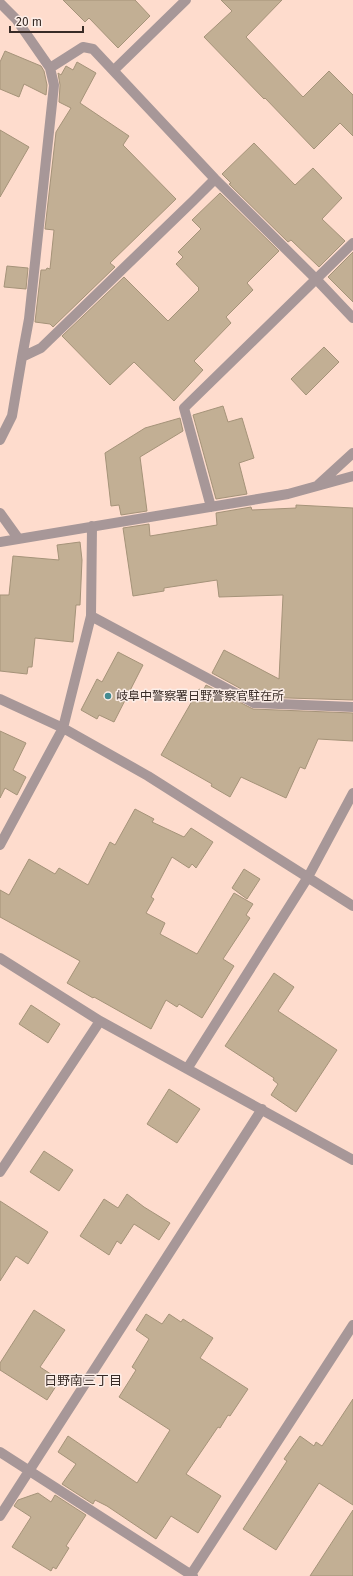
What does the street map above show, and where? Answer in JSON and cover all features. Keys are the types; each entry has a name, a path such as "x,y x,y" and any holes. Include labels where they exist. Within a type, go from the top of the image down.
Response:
{"street":[{"path":"114,70 186,0"},
{"path":"0,3 16,19 50,68 54,85 29,319 12,416 0,440"},
{"path":"50,68 83,47 94,49 215,178 353,318"},
{"path":"22,357 41,348 215,178"},
{"path":"211,507 184,408 353,243"},
{"path":"317,486 353,453"},
{"path":"0,542 288,494 353,476"},
{"path":"0,513 18,538"},
{"path":"0,845 63,728 91,616 92,526"},
{"path":"91,616 254,703 353,707"},
{"path":"0,699 63,728 148,776 353,906"},
{"path":"187,1069 308,877 353,793"},
{"path":"0,958 100,1022 353,1160"},
{"path":"0,1172 100,1022"},
{"path":"0,1516 262,1110"},
{"path":"0,1452 192,1576 353,1325"}],"building":[{"path":"63,0 135,0 150,16 118,48 89,18 85,22"},
{"path":"221,0 282,0 246,37 303,97 329,71 353,95 353,136 340,123 314,149 265,98 264,99 204,37 232,11"},
{"path":"5,51 41,66 44,71 47,85 46,95 24,84 19,97 0,89 0,62"},
{"path":"77,62 96,73 80,103 129,136 123,145 176,199 110,263 115,267 53,327 50,324 35,322 41,270 46,270 47,268 50,269 54,230 45,229 56,132 71,108 59,102 60,85 58,73 61,75 66,66 73,70"},
{"path":"0,130 29,147 0,197"},
{"path":"254,143 295,185 313,168 342,198 322,219 345,241 319,267 291,240 288,242 229,184 231,183 222,174"},
{"path":"220,193 279,251 247,283 253,290 226,317 231,323 194,361 203,370 174,401 134,362 110,385 62,336 124,277 168,321 199,290 199,288 176,264 183,257 178,252 201,229 192,220"},
{"path":"353,252 353,302 328,277"},
{"path":"7,266 28,268 26,289 4,287"},
{"path":"324,347 339,362 306,395 291,379"},
{"path":"223,406 228,422 242,418 254,458 239,463 247,494 216,499 193,415"},
{"path":"180,418 183,431 140,457 147,511 121,515 119,505 111,506 105,453 145,428"},
{"path":"296,505 353,508 353,700 256,697 212,673 224,650 279,679 283,595 219,597 217,580 164,588 164,591 133,596 123,528 149,524 150,536 217,525 216,513 251,507 252,510 296,508"},
{"path":"80,542 82,560 80,605 76,605 73,642 35,638 32,667 28,667 27,674 0,671 0,595 9,595 13,556 59,560 57,545"},
{"name":"岐阜中警察署日野警察官駐在所","path":"118,652 143,665 114,722 99,715 97,719 81,710 97,679 102,682"},
{"path":"206,685 253,709 353,713 353,741 318,739 305,769 300,767 286,798 241,777 230,797 211,786 212,784 161,755 199,689 203,691"},
{"path":"0,731 26,743 13,770 26,777 17,795 5,788 0,798"},
{"path":"135,809 154,819 152,822 184,837 191,828 213,842 196,868 192,864 189,868 172,857 151,897 154,899 146,913 165,923 160,934 197,954 234,893 253,904 246,915 250,918 223,959 234,966 202,1018 179,1004 177,1007 166,1000 151,1029 67,983 80,961 0,917 0,890 9,895 29,859 55,874 59,868 88,885 110,842 115,845"},
{"path":"244,869 260,879 247,899 232,888"},
{"path":"274,973 294,987 278,1011 337,1050 296,1112 271,1095 278,1084 273,1080 274,1078 225,1046"},
{"path":"31,1005 60,1024 48,1043 19,1024"},
{"path":"169,1089 200,1109 177,1143 147,1124"},
{"path":"44,1151 73,1170 59,1191 30,1172"},
{"path":"127,1194 144,1207 170,1223 159,1240 134,1224 121,1244 117,1241 109,1255 80,1236 104,1199 118,1208"},
{"path":"0,1201 48,1232 28,1264 16,1256 0,1281"},
{"path":"34,1310 65,1330 40,1367 60,1380 47,1400 0,1370 0,1363"},
{"path":"146,1314 162,1324 169,1314 181,1322 183,1319 213,1338 200,1358 248,1389 230,1416 228,1415 220,1428 218,1427 186,1474 221,1496 198,1533 171,1516 156,1539 107,1506 95,1500 93,1504 62,1484 76,1464 58,1452 68,1436 137,1483 170,1430 119,1397 136,1370 132,1367 149,1339 136,1330"},
{"path":"353,1399 353,1505 319,1483 276,1550 243,1529 287,1461 284,1459 300,1436 314,1446 316,1442 322,1446"},
{"path":"38,1493 51,1502 55,1495 86,1515 66,1546 69,1548 56,1569 53,1567 51,1571 12,1547 31,1517 14,1506 18,1500"},
{"path":"353,1510 353,1576 310,1576"}],"place":[{"name":"岐阜中警察署日野警察官駐在所","path":"108,696"}],"district":[{"name":"日野南三丁目","path":"83,1380"}]}
